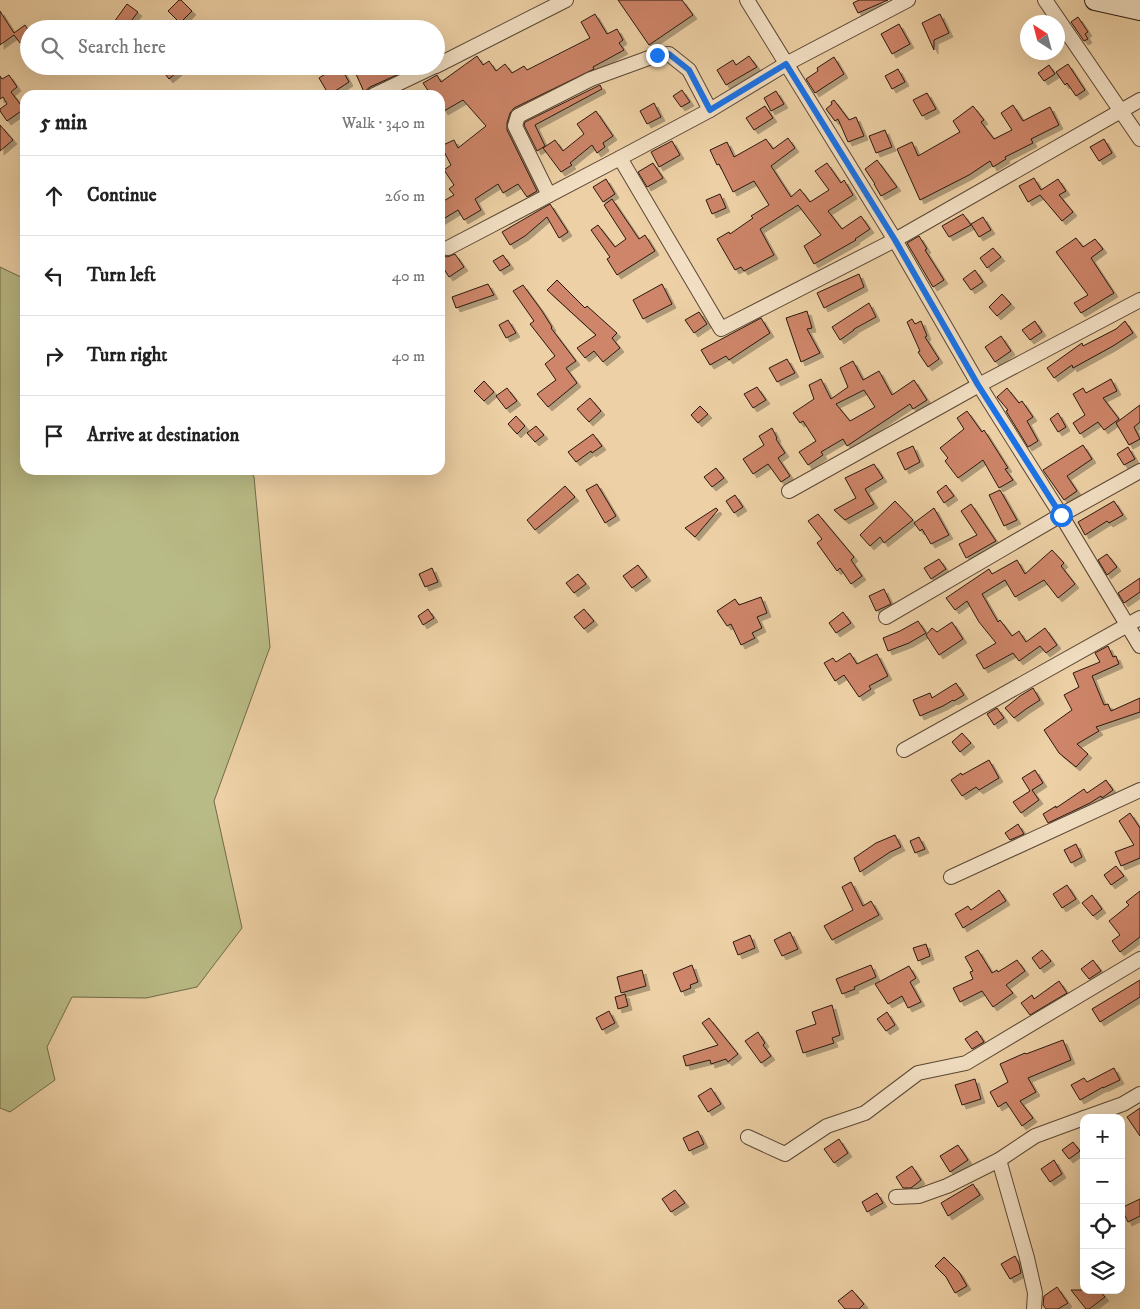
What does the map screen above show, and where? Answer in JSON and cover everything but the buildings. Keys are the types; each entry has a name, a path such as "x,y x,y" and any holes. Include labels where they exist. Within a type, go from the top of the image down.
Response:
{"main road":[{"path":"1095,0 1140,10"}],"street":[{"path":"445,61 566,0"},
{"path":"747,0 895,240 978,385 1061,515 1140,646"},
{"path":"448,248 710,110 786,64 908,0"},
{"path":"1045,0 1140,139"},
{"path":"549,195 515,126 518,116 590,79 657,55 669,54 689,70 710,110"},
{"path":"385,90 417,75"},
{"path":"620,158 721,329 895,240 1140,100"},
{"path":"789,491 978,385 1140,300"},
{"path":"886,617 1140,471"},
{"path":"904,750 1140,618"},
{"path":"951,877 1140,790"},
{"path":"748,1138 785,1154 827,1126 865,1113 918,1073 966,1063 1140,959"},
{"path":"1095,1114 1123,1104 1140,1094"},
{"path":"896,1197 919,1196 947,1186 1000,1160 1035,1136 1080,1119"},
{"path":"1000,1160 1028,1258 1035,1293 1034,1309"}],"green space":[{"path":"0,267 20,277 20,475 253,475 270,647 214,801 242,928 197,987 146,998 72,997 47,1047 55,1080 10,1112 0,1108"}],"route":[{"path":"657,55 669,54 689,70 710,110 786,64 895,240 978,385 1061,515"}]}
